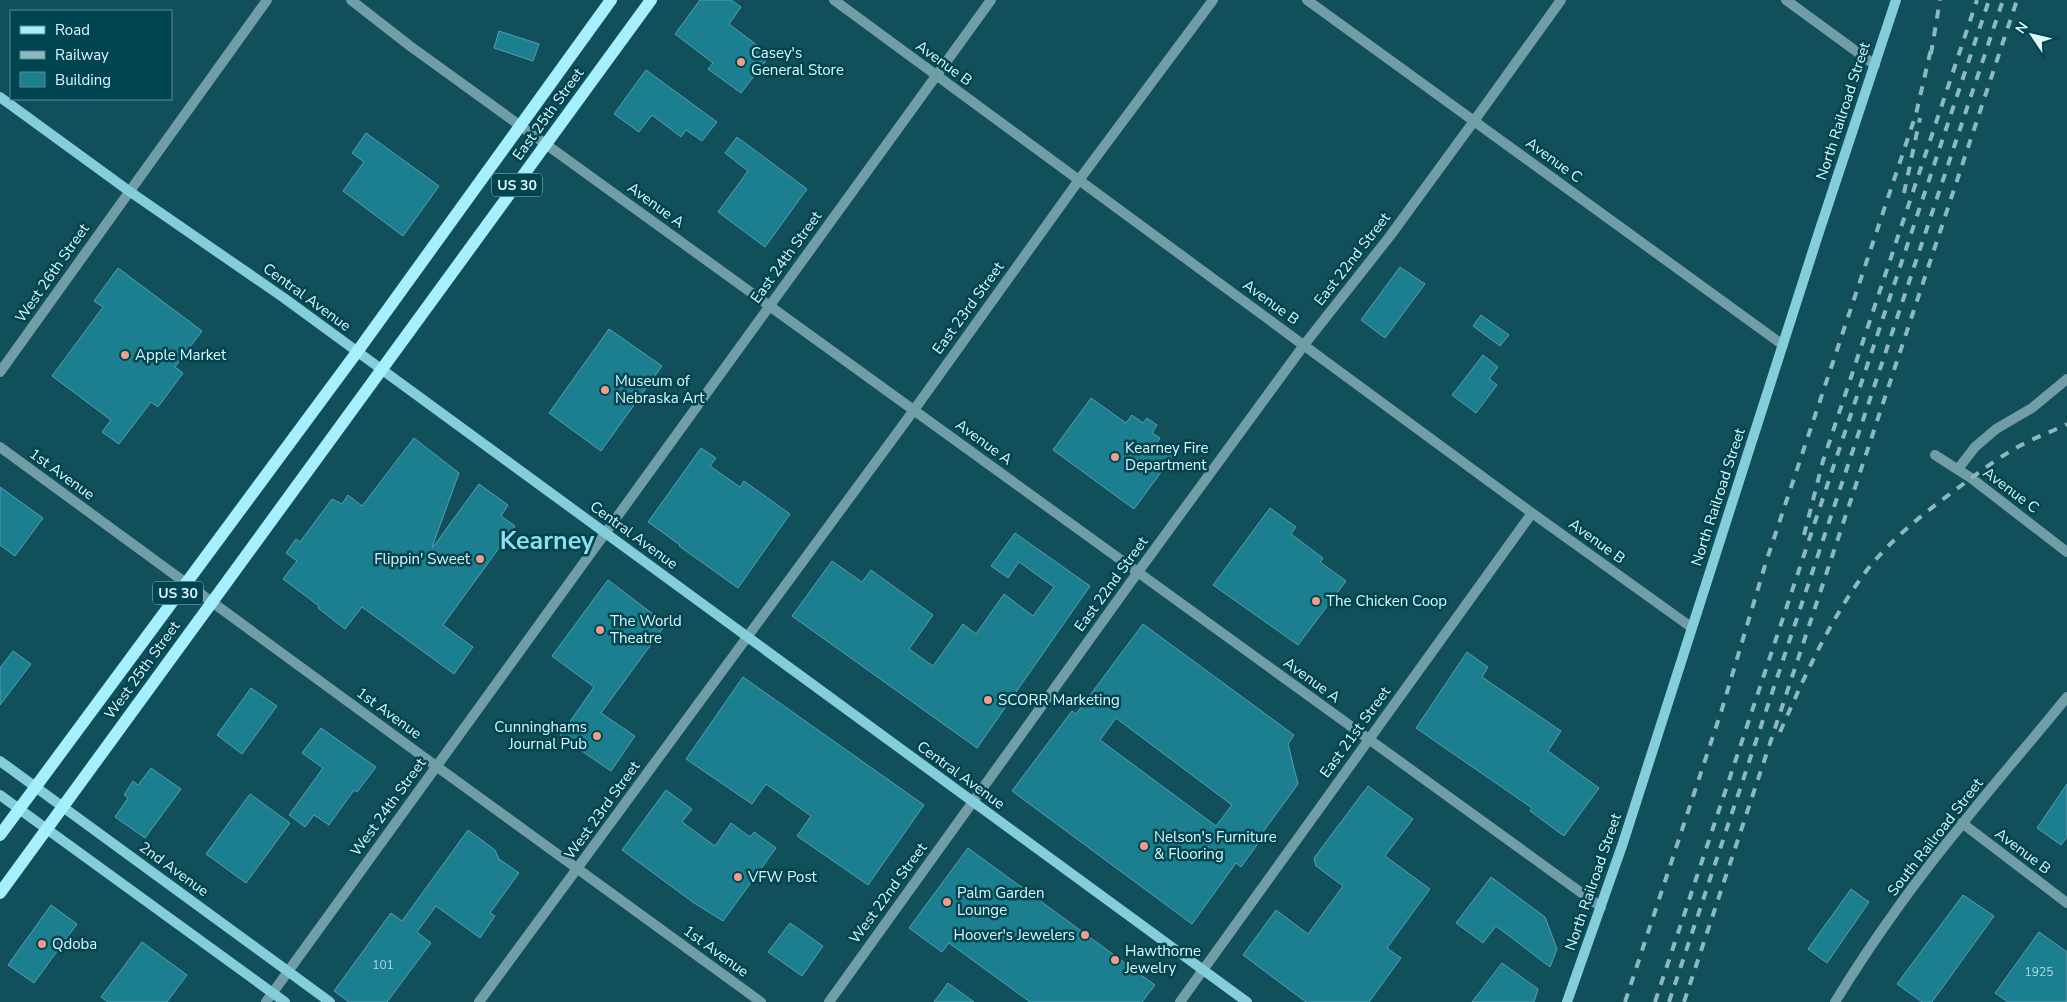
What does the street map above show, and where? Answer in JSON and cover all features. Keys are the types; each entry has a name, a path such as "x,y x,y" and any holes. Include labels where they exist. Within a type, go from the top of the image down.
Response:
{"main road":[{"name":"East 25th Street","path":"357,352 611,0"},
{"name":"East 25th Street","path":"382,370 651,0"},
{"name":"North Railroad Street","path":"1567,1002 1644,779 1691,627 1896,0"},
{"name":"Central Avenue","path":"0,97 129,191 247,272 748,635 972,802 1247,1002"},
{"name":"West 25th Street","path":"0,835 185,582 357,352"},
{"name":"West 25th Street","path":"0,894 382,370"},
{"name":"2nd Avenue","path":"0,761 330,1002"},
{"path":"0,795 285,1002"}],"street":[{"name":"West 26th Street","path":"0,372 267,0"},
{"name":"Avenue A","path":"351,0 410,46 520,126 1601,907"},
{"name":"Avenue B","path":"834,0 1691,627"},
{"name":"East 24th Street","path":"605,532 991,0"},
{"name":"East 23rd Street","path":"748,635 914,410 1079,180 1213,0"},
{"name":"Avenue C","path":"1308,0 1783,345"},
{"name":"East 22nd Street","path":"972,802 1304,345 1390,236 1561,0"},
{"path":"1786,0 1874,65"},
{"path":"1958,469 1975,447 1996,429 2032,408 2067,379"},
{"name":"1st Avenue","path":"0,446 578,870 762,1002"},
{"name":"Avenue C","path":"1936,455 1958,469 2067,552"},
{"name":"East 21st Street","path":"1180,1002 1532,512"},
{"name":"West 24th Street","path":"266,1002 605,532"},
{"name":"West 23rd Street","path":"479,1002 578,870 748,635"},
{"name":"South Railroad Street","path":"1835,1002 1882,929 1962,824 2067,697"},
{"name":"West 22nd Street","path":"829,1002 972,802"},
{"name":"Avenue B","path":"1962,824 2067,903"}],"building":[{"path":"700,0 731,0 741,7 729,24 770,55 741,93 708,69 713,63 675,34"},
{"path":"499,31 539,44 533,61 494,48"},
{"path":"646,70 717,122 702,141 686,130 681,137 652,115 639,132 614,114"},
{"path":"366,133 439,186 403,236 343,191 364,162 352,153"},
{"path":"737,137 807,189 765,247 718,212 748,171 725,153"},
{"path":"1400,267 1425,284 1385,338 1361,320"},
{"path":"118,268 202,331 175,367 183,373 158,407 151,402 119,444 102,432 111,420 52,376 103,307 94,301"},
{"path":"1481,315 1509,335 1500,346 1473,326"},
{"name":"Museum of Nebraska Art","path":"609,329 662,366 601,451 549,413"},
{"path":"1483,355 1498,367 1489,379 1497,385 1476,413 1452,395"},
{"path":"1091,398 1126,423 1132,415 1143,423 1147,418 1157,425 1152,433 1160,438 1156,444 1173,456 1134,509 1053,450"},
{"path":"414,438 459,473 432,547 479,484 508,505 501,516 515,526 443,625 473,647 454,674 362,607 345,629 318,608 319,606 283,579 297,561 286,553 296,539 300,542 332,499 342,504 348,495 362,506"},
{"path":"701,448 716,458 710,466 740,487 744,481 790,514 738,588 648,522"},
{"path":"0,487 43,518 15,556 0,545"},
{"path":"1270,508 1296,527 1291,534 1323,558 1320,562 1346,581 1298,645 1213,585"},
{"path":"1015,533 1090,586 977,748 792,616 832,561 862,582 871,570 933,615 909,649 933,666 963,624 976,634 1004,594 1033,616 1054,587 1019,562 1008,578 991,566"},
{"path":"608,580 666,624 601,713 635,736 611,771 560,736 594,687 552,656"},
{"path":"1143,624 1294,735 1288,744 1298,784 1257,840 1259,842 1241,867 1236,863 1192,924 1012,791 1072,711 1076,714","holes":["1116,718 1232,805 1216,826 1100,740"]},
{"path":"13,651 31,664 0,705 0,668"},
{"path":"1467,652 1488,667 1482,677 1561,731 1548,751 1599,788 1564,836 1530,811 1532,808 1416,728"},
{"path":"743,677 924,805 868,885 797,836 811,816 766,784 752,804 686,759"},
{"path":"251,688 277,706 242,754 217,735"},
{"path":"321,728 376,767 357,792 354,790 329,825 314,815 305,827 289,815 323,768 302,753"},
{"path":"151,768 181,789 145,838 115,817 128,798 124,795 133,781 138,785"},
{"path":"2067,784 2067,837 2061,845 2037,828"},
{"path":"1368,786 1413,819 1385,856 1430,889 1387,948 1401,958 1369,1002 1306,1002 1243,955 1276,910 1308,934 1343,886 1316,866 1314,858"},
{"path":"666,790 692,809 682,822 715,846 731,823 750,837 754,832 776,848 723,921 694,903 622,850"},
{"path":"250,794 290,823 246,883 206,854"},
{"path":"468,830 495,850 499,859 519,873 490,913 495,916 480,938 436,906 417,932 431,943 387,1002 349,1002 334,991 391,913 402,921"},
{"path":"968,848 1155,985 1142,1002 1030,1002 949,943 942,952 909,928"},
{"path":"1491,877 1545,917 1557,949 1550,967 1496,926 1483,943 1456,923"},
{"path":"1851,889 1869,902 1827,963 1808,949"},
{"path":"1963,895 1994,916 1932,1002 1922,1002 1897,984"},
{"name":"Qdoba","path":"51,905 77,924 34,983 8,965"},
{"path":"790,923 823,946 802,976 768,952"},
{"path":"2039,932 2067,952 2067,1002 2008,1002 1995,993"},
{"path":"142,942 187,975 167,1002 108,1002 101,997"},
{"path":"1502,963 1538,989 1534,1002 1472,1002"},
{"path":"948,983 974,1002 934,1002"}],"railway":[{"path":"1931,54 1940,0"},
{"path":"1804,535 1823,461 1977,0"},
{"path":"1655,1002 1989,0"},
{"path":"1669,1002 2003,0"},
{"path":"1684,1002 2017,0"},
{"path":"1625,1002 1722,709 1766,562 1916,114 1931,49"},
{"path":"1904,193 1920,118"},
{"path":"1780,732 1806,674 1836,617 1859,581 1881,553 1920,517 1992,463 2025,443 2067,424"}],"place":[{"name":"Casey's General Store","path":"741,62"},
{"name":"Apple Market","path":"125,355"},
{"name":"Museum of Nebraska Art","path":"605,390"},
{"name":"Kearney Fire Department","path":"1115,457"},
{"name":"Flippin' Sweet","path":"480,559"},
{"name":"The Chicken Coop","path":"1316,601"},
{"name":"The World Theatre","path":"600,630"},
{"name":"SCORR Marketing","path":"988,700"},
{"name":"Cunninghams Journal Pub","path":"597,736"},
{"name":"Nelson's Furniture & Flooring","path":"1144,846"},
{"name":"VFW Post","path":"738,877"},
{"name":"Palm Garden Lounge","path":"947,902"},
{"name":"Hoover's Jewelers","path":"1085,935"},
{"name":"Qdoba","path":"42,944"},
{"name":"Hawthorne Jewelry","path":"1115,960"}],"district":[{"name":"Kearney","path":"547,541"}]}
